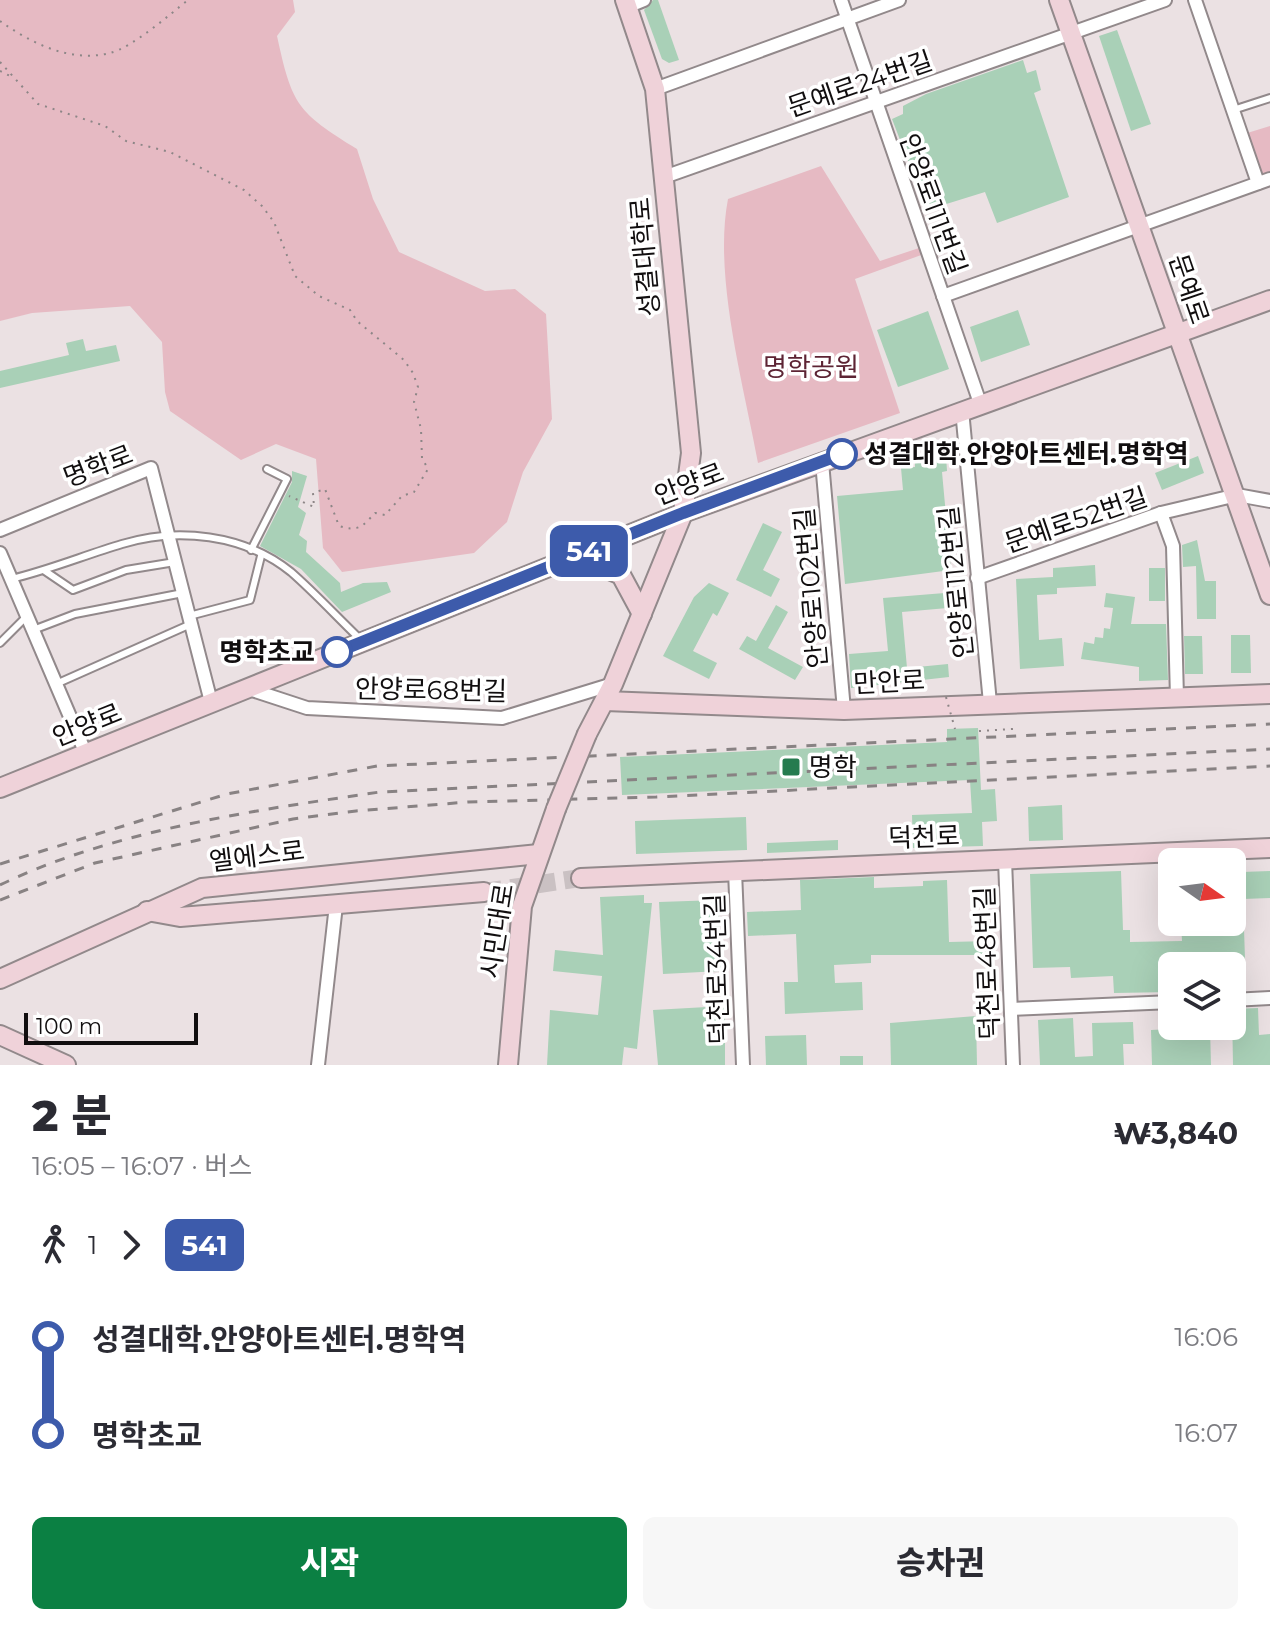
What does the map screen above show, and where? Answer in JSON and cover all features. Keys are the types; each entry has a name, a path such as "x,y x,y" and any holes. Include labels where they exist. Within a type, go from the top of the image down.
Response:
{"street":[{"name":"안양로111번길","path":"841,0 873,102 943,296 971,406"},
{"path":"655,89 899,0"},
{"name":"문예로","path":"1059,0 1270,595"},
{"name":"문예로24번길","path":"664,177 1165,0"},
{"path":"943,296 1264,181 1233,110 1195,0"},
{"name":"성결대학로","path":"632,2 655,89 664,177 691,453 683,513"},
{"name":"안양로","path":"0,788 683,513 1270,300"},
{"name":"안양로112번길","path":"971,406 977,578 990,703"},
{"name":"안양로102번길","path":"822,462 844,710"},
{"name":"명학로","path":"0,530 151,468 211,702"},
{"path":"1237,495 1270,501"},
{"name":"문예로52번길","path":"977,578 1161,513 1237,495"},
{"path":"605,701 683,513"},
{"path":"1161,513 1173,546 1177,698"},
{"path":"0,553 86,754"},
{"path":"577,556 621,575 642,614"},
{"name":"안양로68번길","path":"246,688 307,708 502,718 613,684"},
{"name":"만안로","path":"605,701 844,710 1270,694"},
{"name":"시민대로","path":"508,1065 522,906 556,809 587,734 605,701"},
{"name":"덕천로","path":"581,878 1270,848"},
{"name":"엘에스로","path":"0,979 202,888 539,854"},
{"name":"덕천로48번길","path":"1005,860 1013,1065"},
{"name":"덕천로34번길","path":"735,871 743,1065"},
{"path":"147,911 180,917 484,892"},
{"path":"318,1065 336,905"},
{"path":"1246,999 1270,998"},
{"path":"1011,1009 1158,1003"},
{"path":"0,1035 66,1065"}],"lane":[{"path":"1233,110 1270,98"},
{"path":"251,550 287,479 267,469"},
{"path":"11,579 45,571 123,543 168,533 195,534 251,550 289,571 362,642"},
{"path":"56,684 190,620 250,600 261,556"},
{"path":"45,571 73,590 126,570 175,562"},
{"path":"33,630 75,614 183,593"},
{"path":"0,643 27,616"}],"path":[{"path":"0,21 32,44 74,54 111,53 188,0"},
{"path":"0,62 38,104 105,126 126,141 170,152 244,190 274,222 295,276 319,296 350,310 357,321 404,360 413,373 418,387 414,402 421,429 422,458 428,469 414,492 402,496 385,515 375,513 361,528 353,531 339,526 325,489 313,493 314,507 280,492"},
{"path":"0,71 10,76"},
{"path":"946,697 955,729"},
{"path":"979,731 1013,729"}],"green space":[{"path":"0,0 293,0 295,12 277,36 287,78 309,115 357,149 373,199 399,252 485,291 515,289 546,314 552,419 523,472 507,522 474,553 342,572 323,548 316,459 276,444 241,460 170,411 165,392 162,342 130,306 32,313 0,321"},
{"path":"1270,126 1270,175 1260,179 1244,134"},
{"name":"명학공원","path":"821,166 880,261 922,247 924,254 855,279 900,413 758,463 727,296 724,229 728,199"}],"building":[{"path":"653,0 658,0 679,60 669,63 662,59 644,10"},
{"path":"1117,30 1151,124 1131,131 1099,36"},
{"path":"1023,60 1027,73 1036,70 1041,90 1034,93 1069,197 997,223 985,192 927,210 892,119 903,114 903,106 926,94"},
{"path":"1018,310 1030,345 981,362 970,327"},
{"path":"928,311 949,369 898,387 877,330"},
{"path":"83,339 86,351 116,345 120,361 0,388 0,371 69,355 66,343"},
{"path":"946,456 947,471 942,472 951,570 845,584 837,496 903,490 901,468 915,467 915,463 928,457"},
{"path":"1198,456 1204,473 1162,490 1155,473"},
{"path":"292,471 307,476 298,507 306,513 299,535 307,541 306,552 340,583 341,592 363,583 387,582 391,592 342,612 301,569 260,546 292,482"},
{"path":"763,523 782,532 763,570 780,579 771,597 736,580"},
{"path":"1197,540 1205,581 1216,581 1216,619 1197,619 1196,566 1183,567 1182,545"},
{"path":"1095,565 1096,586 1057,588 1057,594 1037,595 1039,640 1062,638 1064,666 1020,669 1016,579 1053,577 1053,568"},
{"path":"1149,568 1165,568 1165,601 1149,601"},
{"path":"709,583 729,593 717,616 713,613 693,651 717,663 709,679 663,656 694,597"},
{"path":"957,592 959,607 902,612 907,668 948,664 949,677 851,688 849,654 888,651 883,598"},
{"path":"1106,593 1135,597 1131,624 1166,624 1168,680 1139,681 1139,667 1081,659 1084,642 1094,644 1095,637 1103,638 1104,628 1110,629 1113,608 1104,607"},
{"path":"776,605 788,612 768,648 803,667 795,680 739,649 747,636 756,641"},
{"path":"1231,635 1250,635 1251,673 1231,673"},
{"path":"1184,636 1202,636 1203,674 1185,674"},
{"path":"978,728 981,790 995,789 997,821 982,822 983,846 913,848 912,815 972,813 970,780 622,795 620,757 947,742 947,729"},
{"path":"1062,805 1063,840 1029,841 1028,807"},
{"path":"746,817 747,850 636,854 635,821"},
{"path":"838,840 838,850 767,853 767,843"},
{"path":"1121,871 1123,930 1130,930 1130,942 1182,941 1182,936 1244,936 1245,952 1158,952 1158,992 1114,993 1113,976 1071,978 1070,967 1033,968 1030,874"},
{"path":"1270,871 1270,898 1246,899 1246,872"},
{"path":"874,877 874,888 923,886 923,881 947,880 949,942 990,941 991,955 871,955 871,963 834,965 835,983 862,982 863,1010 785,1014 784,982 798,982 796,934 748,936 747,912 801,910 800,880"},
{"path":"644,895 644,903 652,903 637,1049 624,1047 622,1065 547,1065 550,1010 598,1015 602,976 553,971 555,950 603,955 600,897"},
{"path":"718,900 721,971 663,974 659,902"},
{"path":"725,1006 725,1065 658,1065 653,1010"},
{"path":"1246,1008 1258,1008 1259,1035 1270,1034 1270,1065 1233,1065 1233,1040 1246,1040"},
{"path":"976,1016 977,1065 891,1065 890,1023"},
{"path":"1073,1018 1075,1057 1093,1056 1092,1023 1133,1022 1134,1044 1123,1044 1124,1065 1040,1065 1038,1020"},
{"path":"1151,1030 1158,1030 1158,1040 1210,1040 1211,1065 1152,1065"},
{"path":"806,1035 807,1065 766,1065 765,1036"},
{"path":"840,1056 863,1056 863,1065 840,1065"}],"tunnel":[{"path":"484,892 581,878"}],"railway":[{"path":"0,864 227,794 377,766 1270,724"},
{"path":"0,885 44,866 138,836 284,806 380,792 1270,749"},
{"path":"0,900 95,863 293,819 356,811 468,802 656,797 1270,766"}],"bus line":[{"name":"541","path":"337,652 683,513 842,454"}],"place":[{"name":"성결대학.안양아트센터.명학역","path":"842,454"},
{"name":"명학초교","path":"337,652"},
{"name":"명학","path":"791,767"}]}
